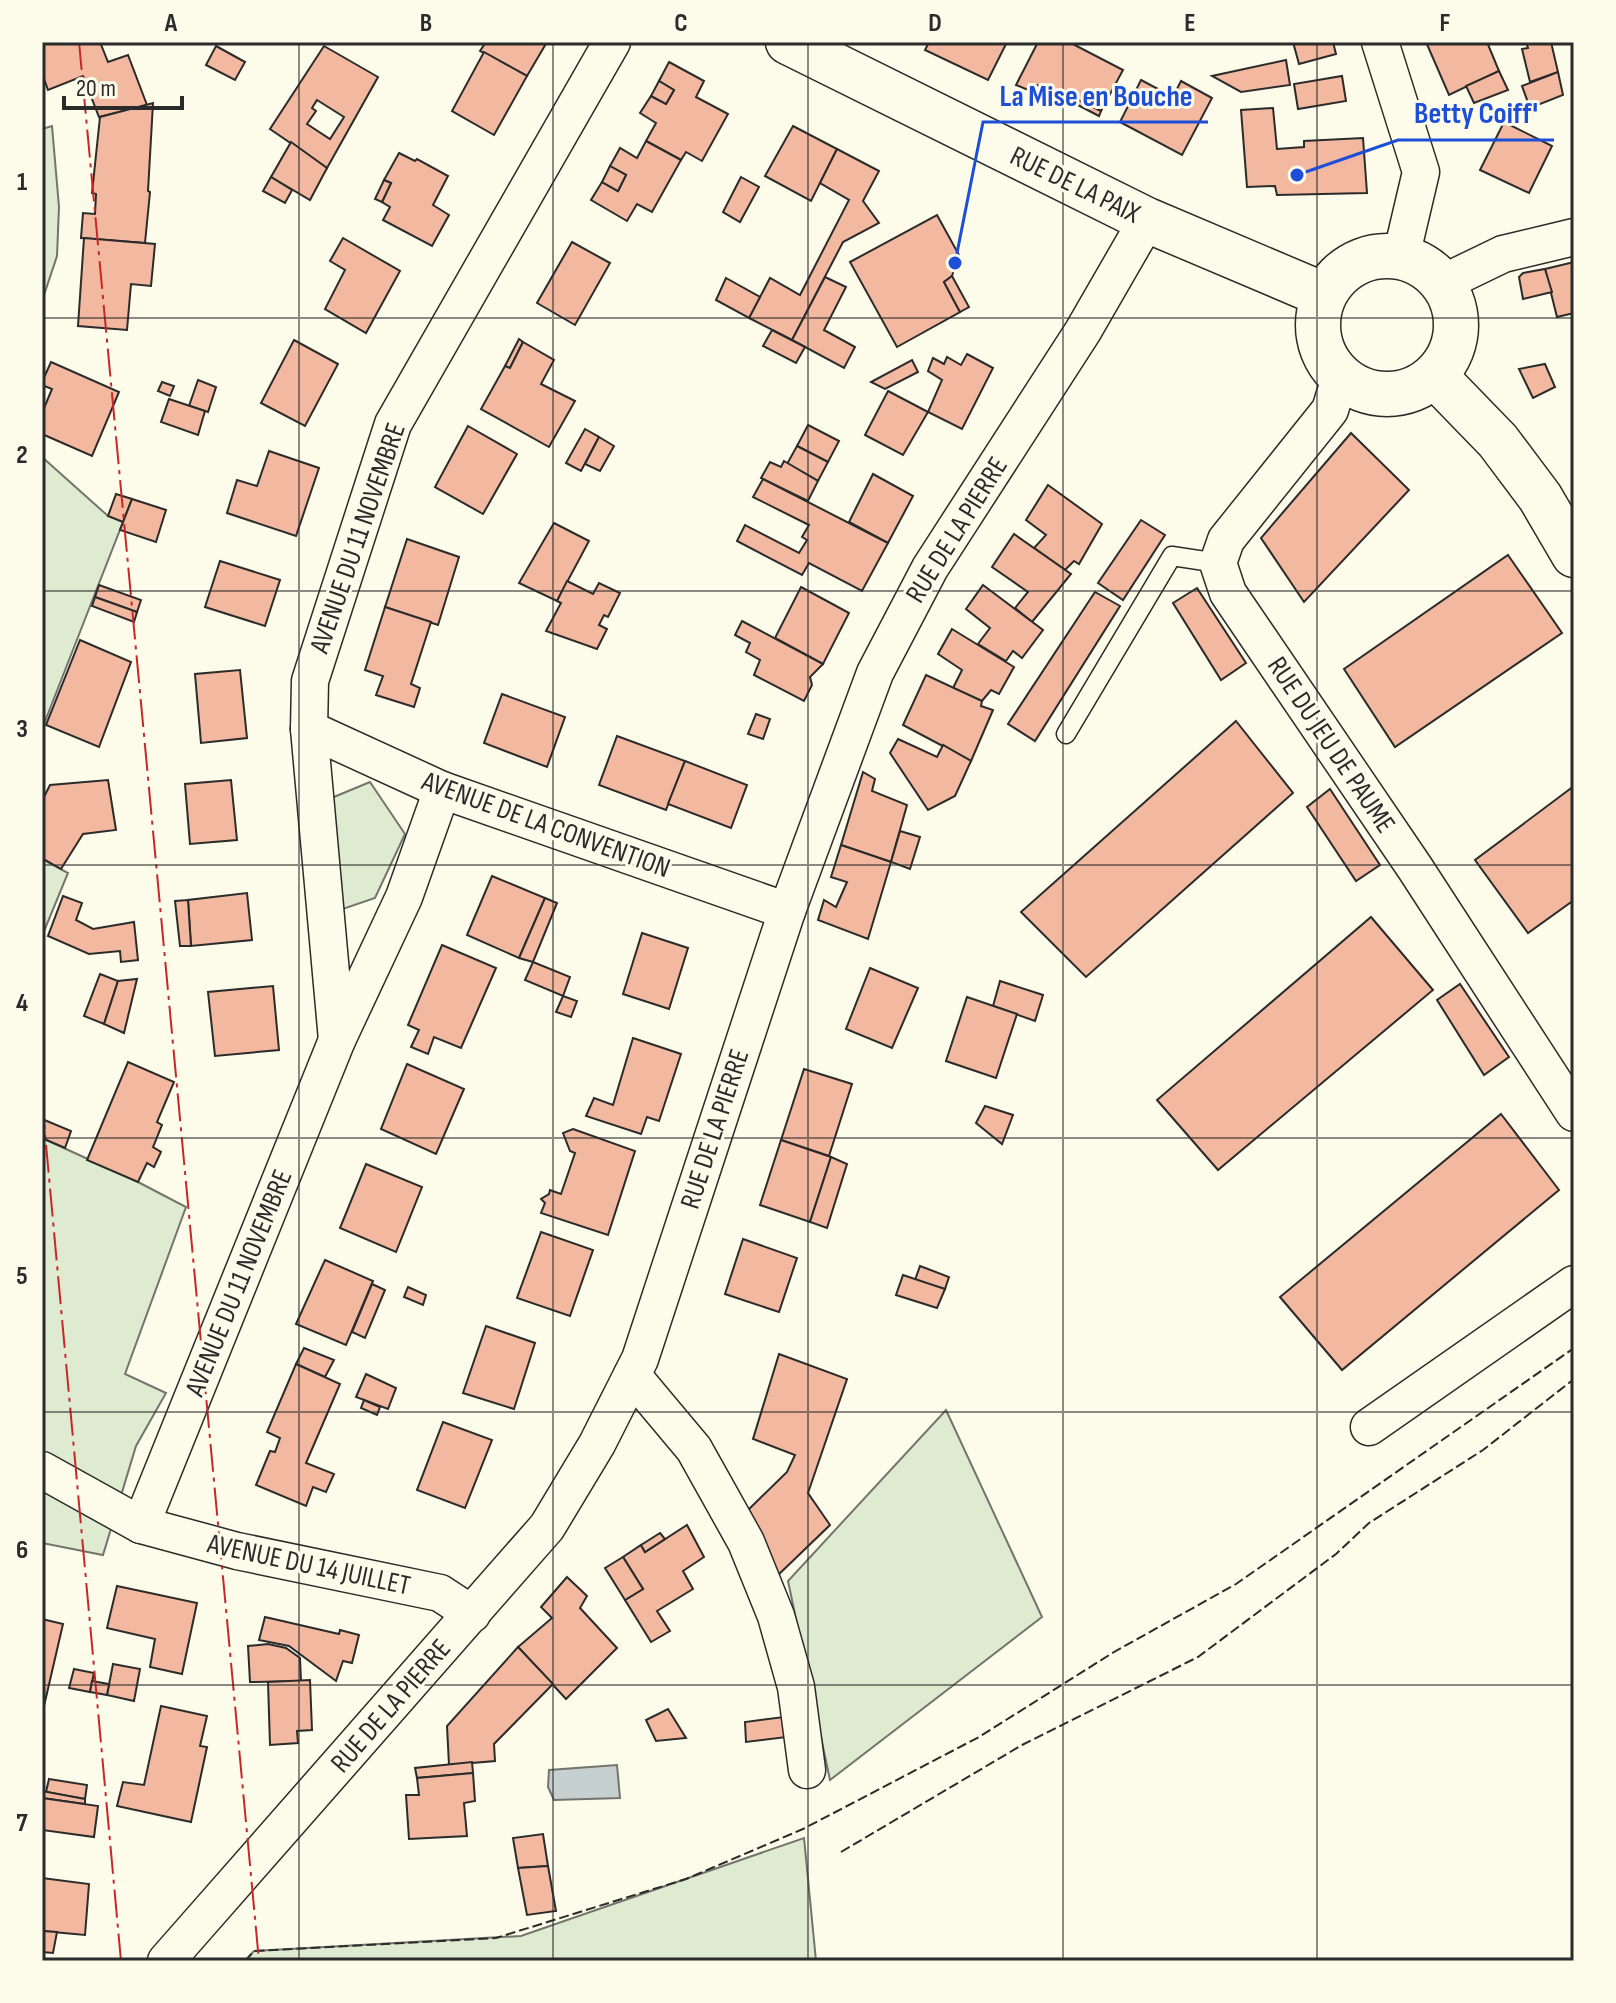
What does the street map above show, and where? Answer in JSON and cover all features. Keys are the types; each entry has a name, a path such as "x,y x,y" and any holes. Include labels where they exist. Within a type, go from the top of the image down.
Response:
{"street":[{"name":"AVENUE DU 11 NOVEMBRE","path":"337,1040 309,729 310,681 393,424 612,42"},
{"name":"RUE DE LA PAIX","path":"788,42 1147,220 1324,295"},
{"path":"1380,42 1421,172 1401,257"},
{"name":"RUE DE LA PIERRE","path":"166,1961 547,1527 597,1444 640,1359 787,911 875,673 930,568 1083,331 1147,220"},
{"path":"1443,283 1503,254 1574,237"},
{"path":"1378,256 1401,257 1424,266 1443,283 1453,306 1456,331 1453,348 1435,376 1413,390 1388,396 1363,391 1340,378 1321,348 1318,321 1324,295 1337,276 1356,262 1378,256"},
{"path":"1435,376 1498,441 1540,497 1574,555"},
{"path":"1218,563 1226,540 1330,410 1340,378"},
{"name":"RUE DU JEU DE PAUME","path":"1218,563 1228,593 1415,868 1574,1113"},
{"name":"AVENUE DE LA CONVENTION","path":"309,729 442,790 787,911"},
{"name":"AVENUE DU 11 NOVEMBRE","path":"141,1525 337,1040 404,897 442,790"},
{"path":"1369,1427 1574,1284"},
{"path":"632,1375 694,1449 746,1542 776,1616 796,1687 807,1770"},
{"name":"AVENUE DU 14 JUILLET","path":"42,1470 141,1525 237,1551 440,1593 472,1614"}],"lane":[{"path":"1066,734 1172,556 1218,563"}],"green space":[{"path":"52,126 59,207 57,256 42,301 42,129"},
{"path":"42,457 108,516 123,522 42,729"},
{"path":"370,782 405,834 375,898 340,910 329,799"},
{"path":"42,859 68,873 42,936"},
{"path":"42,1138 186,1207 125,1374 166,1393 136,1446 103,1555 42,1543"},
{"path":"946,1410 1042,1617 830,1780 788,1581"},
{"path":"804,1838 816,1961 245,1961 254,1951 521,1936"}],"shaded area":[{"path":"617,1765 620,1798 554,1800 548,1787 549,1770"}],"building":[{"path":"42,42 100,42 108,62 128,55 147,105 99,117 83,76 48,90 42,73"},
{"path":"486,42 547,42 527,76 480,51"},
{"path":"929,42 1007,42 988,80 925,50"},
{"path":"1038,42 1069,42 1123,70 1101,111 1074,98 1072,102 1037,85 1033,92 1016,85"},
{"path":"1293,42 1333,42 1336,54 1299,64"},
{"path":"1426,42 1487,42 1499,71 1449,95"},
{"path":"1526,42 1551,42 1558,72 1530,82 1522,49 1528,48"},
{"path":"216,46 245,62 235,80 206,65"},
{"path":"324,46 378,77 327,168 270,129","holes":["317,100 344,117 330,139 307,124 316,111 312,108"]},
{"path":"484,52 527,76 494,135 452,111"},
{"path":"1286,60 1290,85 1241,92 1212,76"},
{"path":"669,62 704,81 696,97 728,114 702,161 686,152 681,160 646,141 656,123 640,113 651,96 666,104 674,90 659,81"},
{"path":"1499,71 1508,90 1474,103 1466,86"},
{"path":"1558,72 1563,95 1530,108 1522,86"},
{"path":"1342,76 1346,101 1298,109 1294,84"},
{"path":"1141,80 1173,97 1181,81 1212,98 1182,155 1120,122"},
{"path":"659,81 674,90 666,104 651,96"},
{"path":"1074,98 1101,111 1099,116 1072,102"},
{"path":"153,103 145,243 81,238 83,213 95,214 96,194 92,193 100,117"},
{"path":"1273,108 1277,149 1304,147 1304,141 1363,138 1367,193 1277,195 1275,186 1247,187 1241,110"},
{"path":"1504,122 1552,146 1529,193 1480,170"},
{"path":"793,126 837,149 811,201 765,176"},
{"path":"646,141 681,160 652,212 637,204 627,221 591,200 602,182 618,191 626,175 610,166 620,148 637,158"},
{"path":"291,142 327,168 310,200 271,177"},
{"path":"837,149 879,171 863,201 879,223 843,242 792,340 749,318 770,278 800,295 849,200 820,183"},
{"path":"399,153 448,176 433,205 449,215 432,246 383,220 390,207 382,202 391,183 384,180"},
{"path":"610,166 626,175 618,191 602,182"},
{"path":"271,177 292,190 285,203 263,191"},
{"path":"741,177 759,187 740,222 723,212"},
{"path":"384,180 391,183 382,202 375,199"},
{"path":"937,215 959,255 952,276 944,282 960,312 897,347 850,262"},
{"path":"84,238 155,244 151,286 131,284 127,330 78,326"},
{"path":"343,238 400,271 366,333 325,309 345,270 330,261"},
{"path":"572,242 610,263 575,325 537,303"},
{"path":"1574,262 1574,313 1557,317 1545,269"},
{"path":"1545,269 1552,292 1523,299 1519,277 1523,273"},
{"path":"952,276 969,307 960,312 944,282"},
{"path":"825,277 846,287 824,330 855,347 844,368 792,340"},
{"path":"726,278 760,297 749,318 716,300"},
{"path":"772,330 805,347 796,363 763,346"},
{"path":"519,339 523,342 510,368 505,366"},
{"path":"294,340 338,364 305,426 261,403"},
{"path":"523,342 554,360 541,384 575,401 549,447 481,409 505,366 510,368"},
{"path":"967,354 993,368 962,429 928,412 942,380 928,371 933,358 944,364 947,357 961,365"},
{"path":"912,360 918,372 885,389 871,382"},
{"path":"51,362 119,392 92,456 42,434 42,413 52,389 42,385 42,382"},
{"path":"1545,364 1555,387 1533,398 1519,369"},
{"path":"198,380 216,387 208,412 189,406"},
{"path":"162,382 174,386 170,396 158,391"},
{"path":"888,391 928,412 903,455 865,435"},
{"path":"169,399 205,411 198,435 161,422"},
{"path":"808,425 839,441 828,462 797,446"},
{"path":"468,426 517,454 483,514 435,487"},
{"path":"585,429 599,437 581,471 566,463"},
{"path":"1351,433 1409,490 1304,602 1261,538"},
{"path":"599,437 614,446 600,471 585,464"},
{"path":"797,446 828,462 818,481 787,464"},
{"path":"269,451 319,468 296,536 227,513 237,480 257,486"},
{"path":"784,461 818,481 808,501 761,478 770,462 781,467"},
{"path":"873,474 913,496 888,543 849,522"},
{"path":"763,479 888,543 862,591 809,563 802,575 737,541 745,525 799,553 807,540 802,537 809,525 753,497"},
{"path":"1048,485 1102,524 1079,564 1074,561 1065,570 1034,548 1046,535 1026,520"},
{"path":"116,494 132,499 123,522 108,516"},
{"path":"132,499 166,510 156,542 120,530"},
{"path":"1141,520 1165,535 1123,600 1098,583"},
{"path":"554,523 589,541 557,601 519,583"},
{"path":"1014,534 1071,574 1032,622 1015,608 1028,592 992,567"},
{"path":"407,539 459,557 438,625 385,607"},
{"path":"1508,555 1562,633 1395,747 1344,669"},
{"path":"220,561 280,580 265,626 205,607"},
{"path":"567,581 593,594 599,583 620,593 608,617 604,615 599,625 607,629 597,649 546,631 561,603 557,601"},
{"path":"99,585 141,600 137,612 95,597"},
{"path":"983,585 1043,630 1022,658 1013,651 1006,661 978,644 990,628 966,609"},
{"path":"801,587 849,613 823,664 775,638"},
{"path":"1197,588 1246,663 1221,680 1173,603"},
{"path":"1095,592 1120,606 1035,741 1008,724"},
{"path":"95,597 137,612 134,622 92,606"},
{"path":"385,607 431,622 411,684 420,688 414,707 376,695 383,676 365,670"},
{"path":"742,621 823,664 810,677 812,685 804,701 754,675 760,660 746,652 750,643 735,635"},
{"path":"952,629 1014,667 999,694 991,690 982,701 953,688 962,670 938,654"},
{"path":"80,640 131,662 99,747 46,725"},
{"path":"240,670 247,738 201,743 195,674"},
{"path":"926,675 982,701 981,706 993,710 971,761 903,725"},
{"path":"502,694 565,717 547,767 484,743"},
{"path":"756,714 770,719 763,739 748,734"},
{"path":"1236,721 1293,793 1086,977 1021,912"},
{"path":"617,736 685,761 666,810 599,785"},
{"path":"898,739 937,757 943,745 971,761 955,796 928,810 890,753"},
{"path":"685,761 747,785 731,828 668,804"},
{"path":"863,772 875,779 872,791 907,805 891,862 841,845"},
{"path":"108,780 116,830 83,834 61,869 42,858 42,801 50,785"},
{"path":"231,780 237,840 190,844 185,784"},
{"path":"1574,786 1574,900 1528,933 1475,860"},
{"path":"1330,789 1380,865 1356,881 1307,807"},
{"path":"900,831 920,837 910,869 891,862"},
{"path":"841,845 891,862 868,939 818,920 824,900 836,907 847,882 831,877"},
{"path":"492,876 545,898 519,958 467,935"},
{"path":"247,893 252,940 191,946 188,900"},
{"path":"63,896 82,903 76,920 93,929 134,922 138,960 121,962 120,951 89,954 48,936"},
{"path":"545,898 557,903 533,962 519,958"},
{"path":"188,900 191,946 180,946 175,901"},
{"path":"1371,917 1433,990 1218,1170 1157,1100"},
{"path":"642,933 688,948 669,1009 623,994"},
{"path":"442,945 496,968 461,1048 434,1037 428,1054 411,1047 419,1030 408,1025"},
{"path":"533,962 570,977 563,996 525,980"},
{"path":"870,968 918,988 892,1048 846,1029"},
{"path":"100,974 118,981 104,1024 84,1016"},
{"path":"137,979 124,1033 104,1024 118,981"},
{"path":"1000,981 1043,995 1035,1021 993,1006"},
{"path":"1460,984 1509,1057 1484,1075 1437,1000"},
{"path":"273,986 279,1050 215,1056 208,992"},
{"path":"563,996 577,1001 571,1017 556,1012"},
{"path":"967,997 1017,1014 996,1078 946,1061"},
{"path":"633,1038 681,1054 659,1121 647,1117 641,1134 586,1116 594,1098 613,1105"},
{"path":"128,1062 174,1082 157,1122 162,1125 153,1147 161,1152 154,1167 147,1163 138,1182 87,1160"},
{"path":"407,1064 464,1089 436,1154 381,1129"},
{"path":"804,1069 852,1084 829,1156 781,1140"},
{"path":"985,1106 1013,1115 1002,1144 976,1123"},
{"path":"1501,1114 1559,1190 1342,1370 1280,1297"},
{"path":"42,1119 71,1131 65,1148 42,1138"},
{"path":"573,1129 635,1151 608,1235 541,1213 545,1203 541,1199 550,1190 561,1194 575,1153 570,1151 563,1133"},
{"path":"781,1140 831,1157 810,1222 760,1205"},
{"path":"831,1157 847,1164 827,1228 810,1222"},
{"path":"366,1164 422,1187 396,1252 340,1228"},
{"path":"541,1232 593,1250 570,1316 517,1298"},
{"path":"743,1239 797,1258 779,1312 725,1294"},
{"path":"325,1260 373,1281 346,1345 296,1324"},
{"path":"920,1266 949,1277 945,1289 915,1280"},
{"path":"903,1275 945,1289 937,1308 896,1295"},
{"path":"372,1284 385,1290 365,1338 352,1332"},
{"path":"408,1287 426,1295 423,1305 404,1297"},
{"path":"486,1326 535,1343 514,1409 463,1393"},
{"path":"304,1348 334,1360 325,1377 296,1364"},
{"path":"779,1354 847,1379 808,1493 830,1525 775,1578 746,1512 787,1472 795,1455 753,1439"},
{"path":"296,1364 340,1384 306,1463 334,1474 326,1492 313,1487 306,1506 256,1485 270,1451 275,1452 280,1438 267,1432"},
{"path":"366,1374 396,1388 388,1409 356,1397"},
{"path":"364,1400 380,1407 377,1415 361,1408"},
{"path":"443,1422 492,1440 465,1508 417,1490"},
{"path":"687,1525 704,1557 683,1571 693,1589 657,1611 670,1631 651,1642 625,1600 643,1589 623,1557 641,1545 645,1552"},
{"path":"660,1533 665,1539 645,1552 641,1545"},
{"path":"623,1557 643,1589 625,1600 605,1568"},
{"path":"567,1577 587,1596 580,1608 617,1648 566,1699 518,1647 552,1618 541,1607"},
{"path":"117,1586 197,1603 182,1674 150,1667 155,1639 107,1628"},
{"path":"265,1617 339,1634 340,1630 359,1635 352,1663 343,1661 336,1681 289,1646 259,1640"},
{"path":"42,1619 63,1624 44,1706 42,1705"},
{"path":"268,1644 286,1648 300,1658 301,1681 250,1682 248,1646"},
{"path":"518,1647 553,1684 494,1744 495,1761 449,1765 447,1726"},
{"path":"113,1664 140,1669 134,1701 107,1695"},
{"path":"74,1669 94,1673 90,1692 69,1688"},
{"path":"310,1680 312,1730 297,1731 298,1743 270,1745 268,1682"},
{"path":"92,1681 109,1684 107,1695 90,1692"},
{"path":"161,1706 207,1716 200,1746 207,1747 191,1822 117,1806 123,1782 144,1785"},
{"path":"668,1709 686,1738 656,1741 646,1720"},
{"path":"784,1717 787,1737 746,1742 745,1722"},
{"path":"472,1762 473,1773 417,1778 415,1768"},
{"path":"473,1773 475,1801 464,1803 467,1836 409,1839 406,1795 419,1795 417,1778"},
{"path":"49,1779 87,1785 85,1799 46,1792"},
{"path":"42,1791 85,1799 85,1804 42,1798"},
{"path":"42,1798 98,1806 94,1837 42,1830"},
{"path":"543,1834 548,1866 518,1868 513,1838"},
{"path":"548,1866 556,1911 527,1915 518,1868"},
{"path":"42,1878 89,1884 85,1935 42,1931"},
{"path":"42,1931 57,1932 53,1953 42,1952"}],"fence":[{"path":"245,1961 254,1951 496,1938 686,1879 803,1829 979,1737 1114,1652 1236,1584 1574,1348"},
{"path":"841,1852 1022,1745 1198,1657 1336,1554 1369,1523 1483,1450 1574,1379"}],"power":[{"path":"79,42 259,1961"},
{"path":"42,1101 121,1961"}],"place":[{"name":"Betty Coiff'","path":"1297,175"},
{"name":"La Mise en Bouche","path":"955,263"}]}
